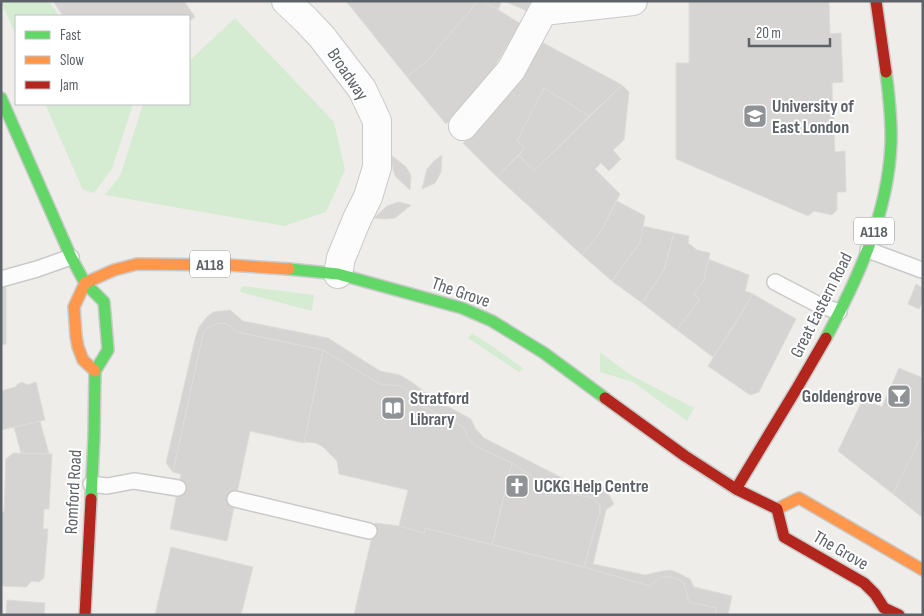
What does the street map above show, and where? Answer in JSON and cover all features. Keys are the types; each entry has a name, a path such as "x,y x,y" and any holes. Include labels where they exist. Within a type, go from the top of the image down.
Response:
{"main road":[{"name":"Great Eastern Road","path":"736,489 812,363 851,290 868,250 876,225 886,190 891,145 889,109 876,1"},
{"path":"1,98 71,257 85,283 104,302 108,350 95,370 83,360 76,336 74,307 85,283"},
{"name":"The Grove","path":"85,283 114,270 137,264 228,265 280,268 338,274 462,308 492,321 544,353 685,456 736,489 777,509 784,537 864,583 875,594 884,608 899,615"},
{"name":"Romford Road","path":"85,615 94,437 95,370"},
{"name":"The Grove","path":"777,509 799,498 923,570"}],"street":[{"name":"Broadway","path":"286,1 322,37 362,89 376,121 377,167 368,197 341,258 338,274"},
{"path":"463,126 512,70 543,12 633,1"}],"lane":[{"path":"868,250 922,270"},
{"path":"1,279 71,257"},
{"path":"775,282 817,304 839,312"},
{"path":"91,484 107,486 134,481 178,488"},
{"path":"236,499 369,531"}],"green space":[{"path":"1,1 49,1 58,15 15,15 15,34"},
{"path":"235,18 334,122 345,170 326,212 284,226 105,195 120,176 143,105 190,105 190,60"},
{"path":"45,105 133,105 112,169 94,193 83,190"},
{"path":"242,286 314,295 312,311 240,292"},
{"path":"472,333 524,369 519,372 468,338"},
{"path":"600,352 629,374 694,408 687,421 633,382 600,372"}],"building":[{"path":"53,1 184,1 195,17 190,20 190,15 62,15"},
{"path":"346,1 478,1 428,60 407,77"},
{"path":"478,1 484,1 521,24 477,94 446,124 407,77 428,60"},
{"path":"484,1 502,1 498,10"},
{"path":"504,1 531,1 527,11"},
{"name":"University of East London","path":"689,1 829,1 830,34 841,33 843,82 832,83 832,87 835,152 845,151 846,192 837,192 837,210 832,215 814,211 808,216 676,159 676,63 689,63"},
{"path":"536,39 622,85 589,116 544,88 517,141 525,148 497,177 463,143 493,112"},
{"path":"622,85 629,92 624,140 613,150 621,159 609,171 601,163 595,169 620,194 601,231 582,255 497,177 519,155 534,171"},
{"path":"544,88 589,116 534,171 519,155 525,148 517,141"},
{"path":"391,155 408,170 411,176 410,190 395,176"},
{"path":"442,155 441,172 438,178 435,183 422,189 427,169"},
{"path":"617,201 645,216 640,242 612,281 582,255 601,231"},
{"path":"398,202 411,205 395,218 374,218 387,206"},
{"path":"643,226 674,233 664,270 642,303 612,281 640,242"},
{"path":"674,233 689,236 688,243 697,250 710,253 704,280 693,294 700,299 677,330 642,303 664,270"},
{"path":"708,259 749,275 745,291 753,294 713,357 677,330 700,299 693,294 704,280"},
{"path":"916,284 923,288 923,300 919,309 908,304"},
{"path":"1,287 6,287 6,344 1,345"},
{"path":"753,294 796,319 759,392 750,395 708,366"},
{"path":"230,310 243,321 328,338 380,371 400,375 432,398 471,419 475,428 484,438 572,483 599,489 604,486 614,504 606,510 593,564 645,575 670,570 676,572 690,579 694,587 732,596 728,615 715,615 717,608 689,602 684,583 678,579 661,577 649,586 584,567 600,514 600,505 593,498 567,493 535,479 512,463 475,446 468,438 464,427 419,405 409,390 401,386 380,384 323,350 237,332 225,323 207,328 203,334 173,472 166,463 199,327 213,312"},
{"path":"225,323 237,332 323,350 304,443 250,431 227,541 170,529 181,474 173,472 203,334 207,328"},
{"path":"323,350 380,384 401,386 409,390 419,405 464,427 468,438 475,446 512,463 492,545 425,528 424,533 399,526 408,490 339,474 337,461 323,447 316,443 304,443"},
{"path":"899,368 923,378 923,433 893,494 838,451 863,399 882,407"},
{"path":"22,382 27,385 36,382 45,420 1,430 1,391 15,387"},
{"path":"40,421 49,454 21,453 14,427"},
{"path":"923,433 923,518 893,494"},
{"path":"13,453 52,454 49,509 44,509 43,529 48,529 44,578 39,582 32,581 26,587 1,586 1,512 4,512 6,459"},
{"path":"512,463 535,479 567,493 593,498 600,505 600,514 584,567 492,545"},
{"path":"375,523 399,526 424,533 425,528 584,567 649,586 661,577 670,577 684,583 689,602 717,608 715,615 354,615"},
{"path":"171,547 253,567 241,615 155,615"},
{"path":"7,600 45,603 44,615 6,615"}],"traffic: fast":[{"path":"826,338 860,269 878,220 884,195 889,170 891,144 886,72"},
{"path":"1,98 71,257 85,283 104,302 108,350 95,371 91,499"},
{"path":"289,269 338,274 462,308 492,321 544,353 605,398"}],"traffic: slow":[{"path":"85,283 114,270 137,264 228,265 289,269"},
{"path":"85,283 74,307 76,336 83,360 95,371"},
{"path":"777,509 799,498 923,570"}],"traffic: jam":[{"path":"876,1 886,72"},
{"path":"605,398 685,456 736,489 826,338"},
{"path":"736,489 777,509 784,537 864,583 875,594 884,608 899,615"},
{"path":"85,615 91,499"}],"place":[{"name":"University of East London","path":"755,116"},
{"name":"Goldengrove","path":"899,396"},
{"name":"Stratford Library","path":"393,408"},
{"name":"UCKG Help Centre","path":"517,486"}]}
